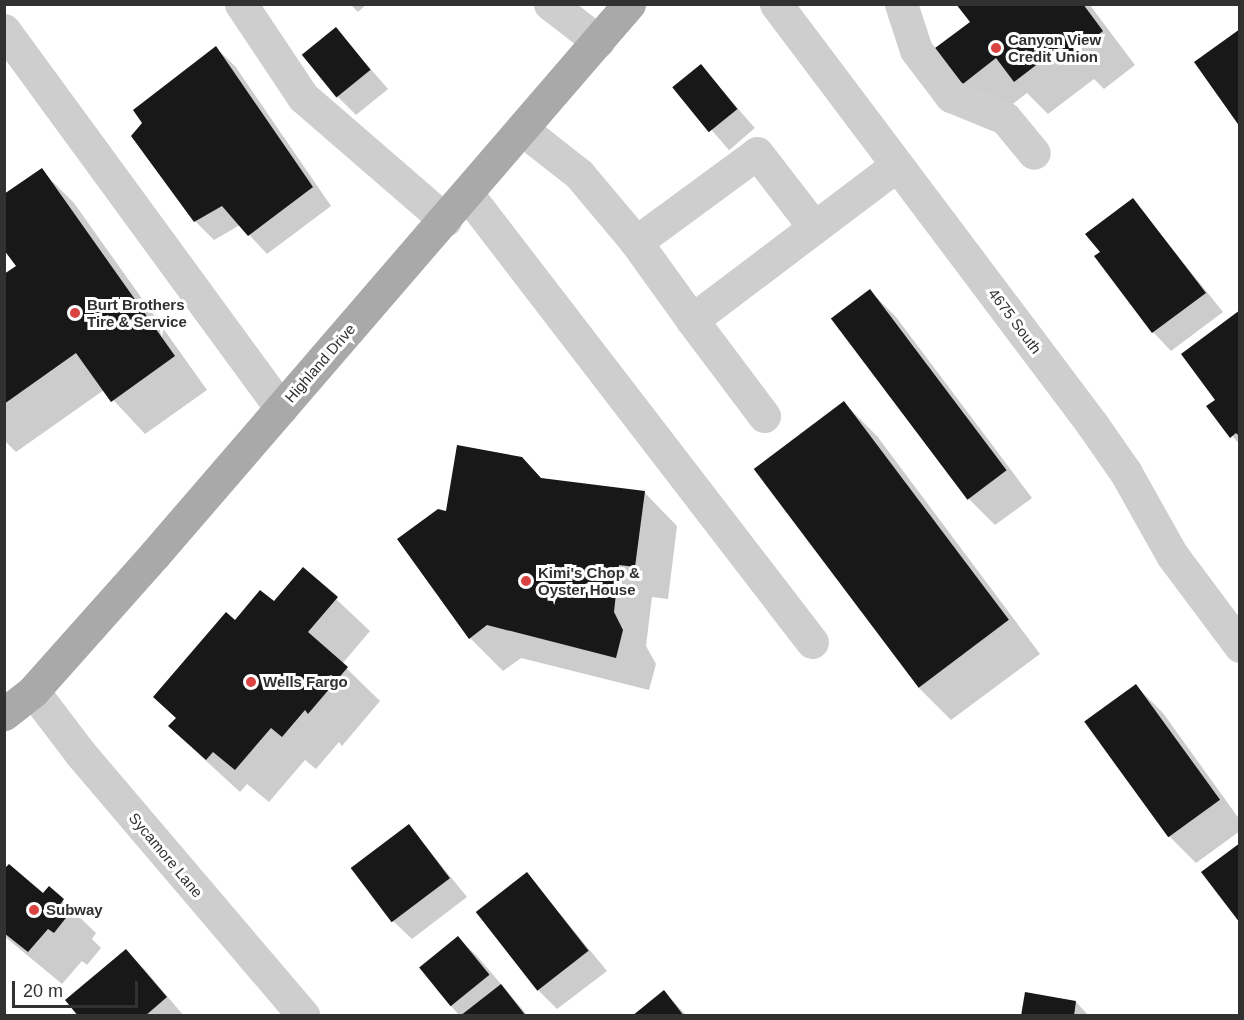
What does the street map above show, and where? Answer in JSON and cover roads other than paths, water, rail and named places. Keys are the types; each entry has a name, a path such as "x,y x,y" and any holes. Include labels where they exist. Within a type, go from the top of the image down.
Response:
{"main road":[{"name":"Highland Drive","path":"4,714 33,691 468,195 629,4"}],"street":[{"path":"241,4 303,97 445,220"},
{"path":"550,4 598,41"},
{"name":"4675 South","path":"776,4 1092,424 1126,473 1172,555 1239,646"},
{"path":"901,4 916,50 951,96 1005,118 1034,153"},
{"path":"4,30 281,408"},
{"path":"522,130 579,174 636,242 764,416"},
{"path":"636,242 757,153 814,227"},
{"path":"692,320 897,165"},
{"path":"468,195 813,642"},
{"name":"Sycamore Lane","path":"33,691 124,805 304,1016"}],"place":[{"name":"Canyon View Credit Union","path":"996,48"},
{"name":"Burt Brothers Tire & Service","path":"75,313"},
{"name":"Kimi's Chop & Oyster House","path":"526,581"},
{"name":"Wells Fargo","path":"251,682"},
{"name":"Subway","path":"34,910"}]}
